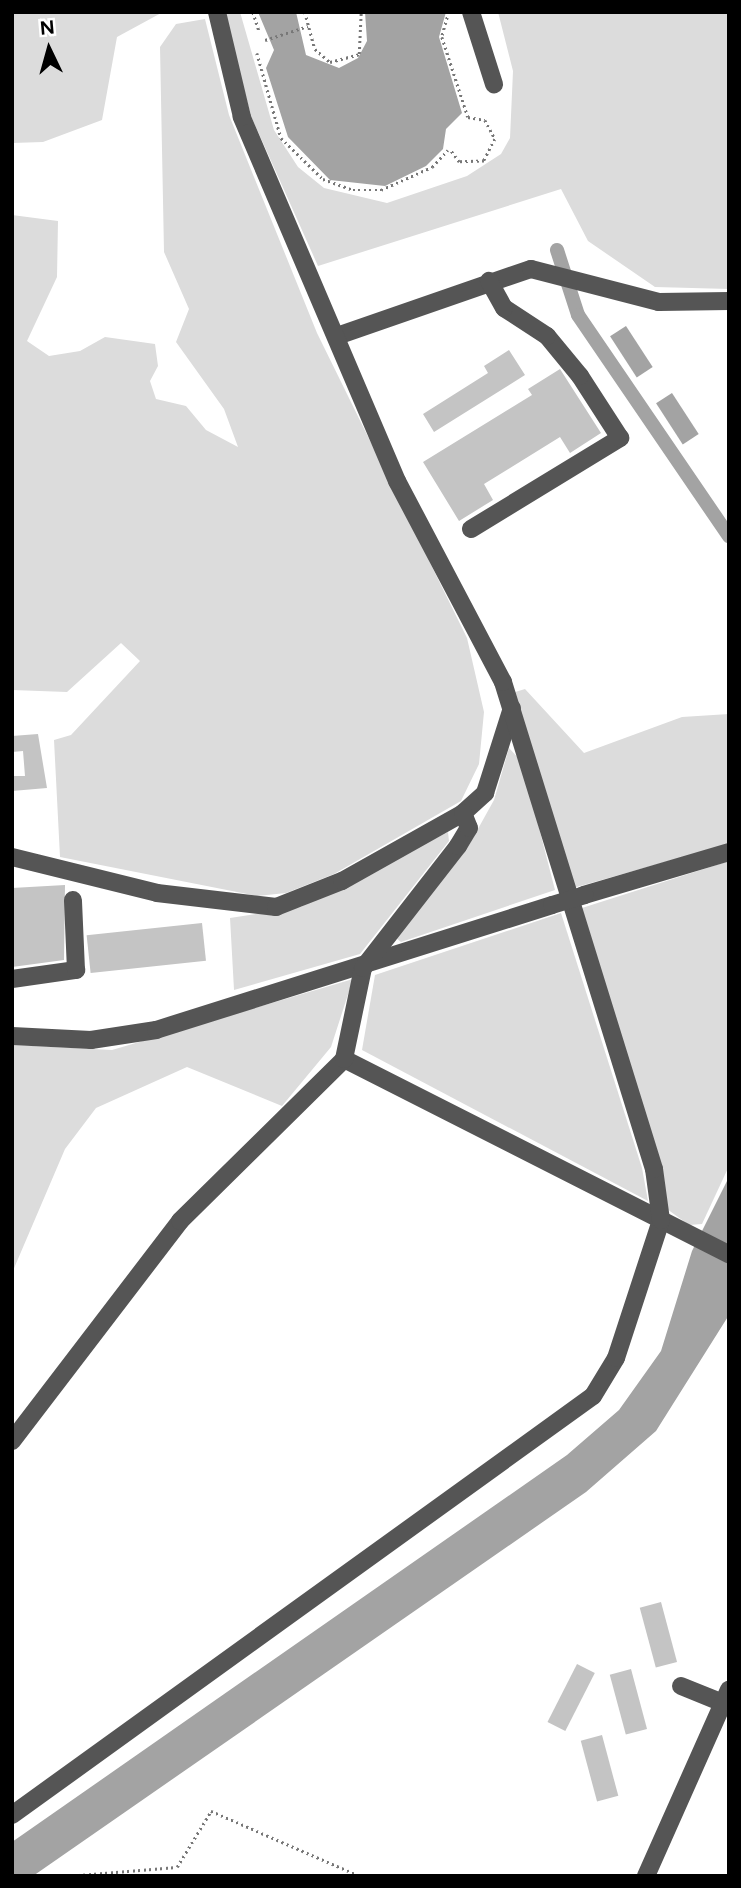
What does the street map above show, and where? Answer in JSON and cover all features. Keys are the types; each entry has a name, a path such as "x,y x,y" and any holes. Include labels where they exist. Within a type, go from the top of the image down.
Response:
{"street":[{"path":"12,1815 593,1396 616,1359 661,1220 654,1169 503,682 397,481 242,117 217,12"},
{"path":"471,12 494,84"},
{"path":"337,336 489,281 531,269 659,302 729,301"},
{"path":"471,528 620,438 572,366 547,336 503,308 489,281"},
{"path":"12,857 157,893 276,907 342,881 463,813 485,793 512,708"},
{"path":"12,1441 180,1221 344,1059 345,1030 363,968 458,846 469,828 463,813"},
{"path":"12,1036 121,1037 363,968 552,905 729,852"},
{"path":"12,979 69,975 76,970 73,900"},
{"path":"344,1059 729,1254"},
{"path":"646,1876 726,1697 681,1686"}],"path":[{"path":"253,12 259,31"},
{"path":"305,12 320,57 348,61 363,40 361,12"},
{"path":"257,53 281,138 323,179 353,190 381,190 432,167 450,150 459,162 484,161 495,139 485,120 468,117 442,37 449,12"},
{"path":"266,40 308,26"},
{"path":"67,1876 177,1867 211,1811 360,1876"}],"shaded area":[{"path":"12,12 163,12 117,37 102,120 43,142 12,143"},
{"path":"224,12 240,12 274,130 298,167 324,188 387,203 467,176 501,154 510,138 513,71 498,12 729,12 729,289 655,287 588,241 561,189 318,266 251,116"},
{"path":"258,12 296,12 306,55 339,68 358,58 367,41 365,12 446,12 439,37 462,113 446,129 443,149 426,166 385,186 330,180 288,137 266,68 274,50"},
{"path":"205,19 229,115 317,333 467,638 484,712 479,764 461,801 334,874 286,893 257,896 60,857 54,740 71,735 140,661 121,643 67,692 12,690 12,215 58,221 57,277 27,341 49,356 80,351 105,337 155,344 158,366 150,381 156,399 186,406 206,430 238,447 224,409 176,342 189,309 164,252 160,47 176,24"},
{"path":"626,326 653,367 637,377 610,336"},
{"path":"672,393 699,434 683,444 656,403"},
{"path":"525,689 584,753 682,717 729,714 729,844 573,888 512,693"},
{"path":"509,748 522,762 555,890 401,942 396,938 469,845 494,800"},
{"path":"448,832 449,841 360,954 234,990 230,918 301,907"},
{"path":"729,861 729,1166 702,1224 689,1225 667,1209 582,908"},
{"path":"561,913 642,1168 648,1201 362,1050 375,975"},
{"path":"353,979 331,1047 282,1106 187,1067 96,1108 65,1149 12,1273 12,1045 112,1050"},
{"path":"729,1177 729,1315 656,1431 586,1492 33,1876 12,1876 12,1842 567,1455 619,1410 661,1351 692,1251"}],"building":[{"path":"509,350 525,375 434,432 423,414 488,373 484,366"},
{"path":"560,369 601,433 570,453 560,437 484,484 493,500 459,521 423,462 532,395 528,389"},
{"path":"38,734 47,788 12,791 12,776 25,776 23,751 12,752 12,736"},
{"path":"65,885 64,960 12,967 12,888"},
{"path":"202,923 206,961 91,973 87,935"},
{"path":"661,1602 677,1662 656,1668 640,1608"},
{"path":"577,1664 595,1673 565,1731 547,1722"},
{"path":"631,1669 647,1729 626,1735 610,1675"},
{"path":"602,1735 618,1796 597,1802 581,1741"}],"waterway":[{"path":"557,250 578,315 729,536"}]}
